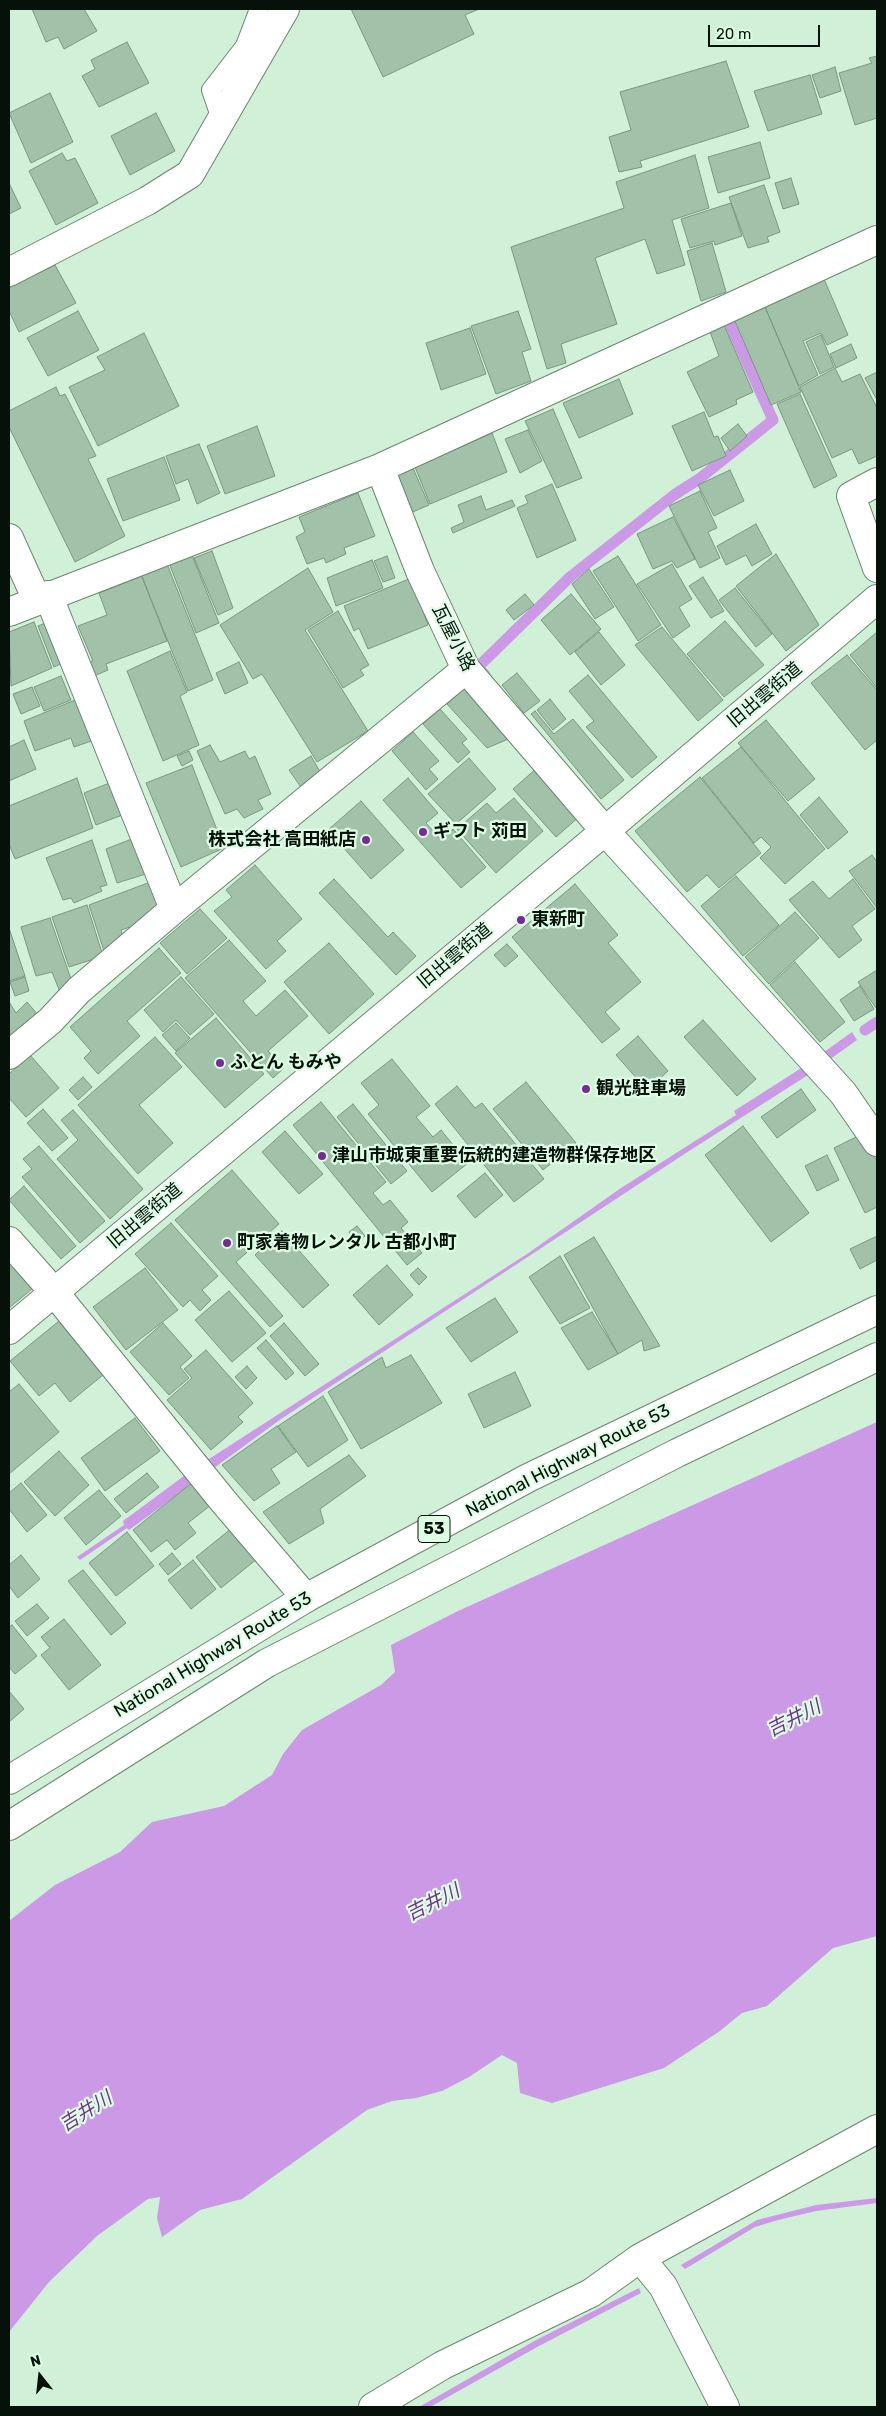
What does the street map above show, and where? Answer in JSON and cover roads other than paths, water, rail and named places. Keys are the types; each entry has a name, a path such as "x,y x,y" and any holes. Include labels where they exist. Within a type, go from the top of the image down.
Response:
{"main road":[{"path":"9,272 148,201 190,174 285,9"},
{"path":"9,612 42,597 380,468 877,240"},
{"name":"瓦屋小路","path":"380,468 420,571 466,669 604,831 843,1092 877,1142"},
{"path":"877,482 851,496 877,568"},
{"path":"9,538 42,597 174,909"},
{"name":"旧出雲街道","path":"9,1330 604,831 877,599"},
{"path":"9,1055 50,1021 79,990 174,909 466,669"},
{"path":"9,1241 54,1292 200,1472 306,1598"},
{"name":"National Highway Route 53","path":"9,1780 306,1598 528,1478 877,1310"},
{"name":"National Highway Route 53","path":"9,1826 267,1663 677,1453 877,1357"},
{"path":"373,2407 443,2366 590,2293 640,2258 877,2129"},
{"path":"640,2258 663,2286 725,2407"}],"lane":[{"path":"221,119 211,90 245,46 259,9"}],"water":[{"path":"852,1032 857,1040 808,1075 281,1419 129,1530 127,1528 80,1560 77,1557 124,1525 123,1521 188,1473 182,1433 209,1459 527,1254 621,1188 736,1115 734,1111 803,1067"},
{"name":"吉井川","path":"877,1422 877,1936 833,1948 767,2006 742,2013 720,2031 664,2068 552,2103 520,2093 517,2063 502,2055 469,2077 442,2091 416,2098 392,2101 367,2110 242,2199 200,2210 162,2237 157,2218 160,2197 148,2199 97,2236 49,2282 9,2332 9,1921 55,1885 120,1852 152,1822 224,1806 272,1775 283,1754 302,1730 381,1685 395,1672 391,1645 458,1611"},
{"path":"877,2198 877,2203 816,2211 755,2227 685,2269 681,2265 757,2220 816,2205"},
{"path":"639,2288 641,2293 539,2346 430,2407 419,2407 536,2340"}],"waterway":[{"path":"485,675 478,667 570,577 773,420 729,322"},
{"path":"865,1030 877,1022"}],"place":[{"name":"ギフト 苅田","path":"423,832"},
{"name":"株式会社 高田紙店","path":"366,840"},
{"name":"東新町","path":"521,920"},
{"name":"ふとん もみや","path":"220,1063"},
{"name":"観光駐車場","path":"586,1089"},
{"name":"津山市城東重要伝統的建造物群保存地区","path":"322,1156"},
{"name":"町家着物レンタル 古都小町","path":"227,1243"}]}
